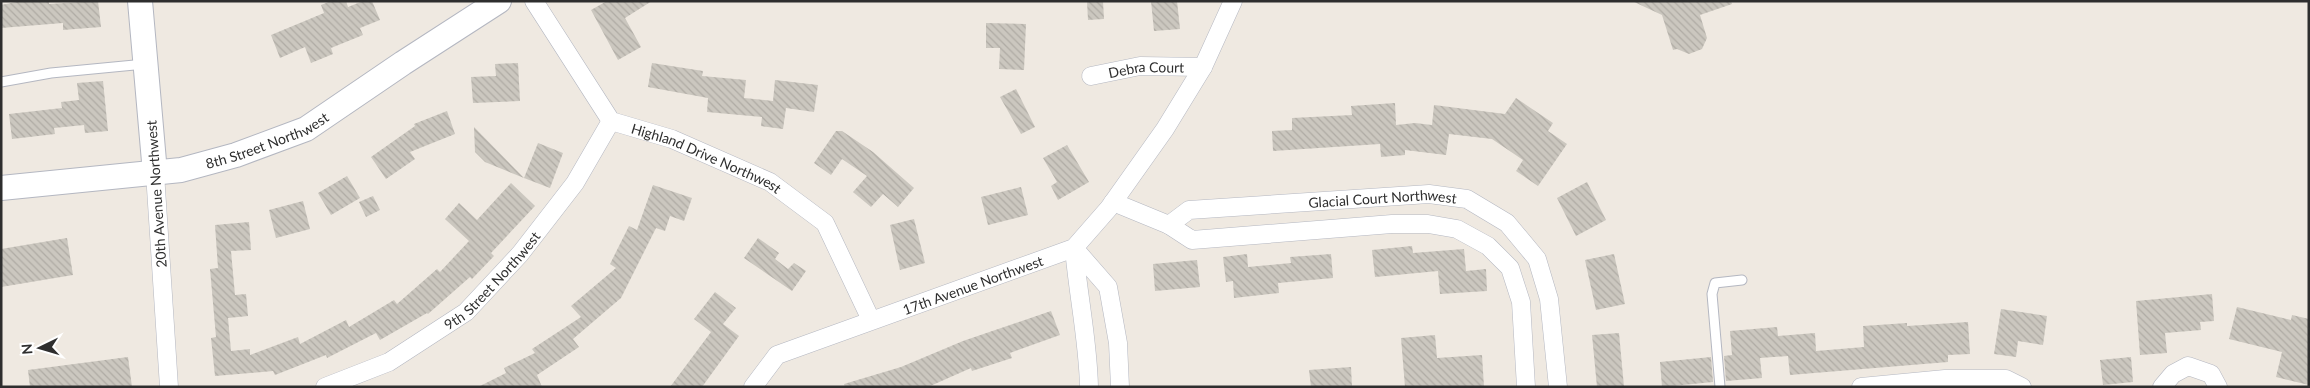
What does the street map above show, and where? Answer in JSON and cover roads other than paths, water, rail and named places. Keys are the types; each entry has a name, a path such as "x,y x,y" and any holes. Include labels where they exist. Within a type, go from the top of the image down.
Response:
{"street":[{"name":"20th Avenue Northwest","path":"140,1 155,173 169,387"},
{"name":"8th Street Northwest","path":"1,188 181,170 236,156 306,130 403,63 499,1"},
{"name":"Highland Drive Northwest","path":"534,1 612,121 672,139 770,182 825,223 871,320"},
{"path":"1089,387 1086,330 1077,284 1074,248 1113,202 1165,129 1203,67 1233,1"},
{"name":"Debra Court","path":"1091,76 1140,66 1203,67"},
{"name":"9th Street Northwest","path":"325,387 389,362 466,312 520,254 575,183 612,121"},
{"name":"Glacial Court Northwest","path":"1169,225 1189,210 1429,194 1467,199 1507,223 1537,259 1549,299 1558,387"},
{"path":"1113,202 1169,225 1192,240 1392,224 1428,224 1458,230 1488,246 1510,268 1522,302 1526,387"},
{"path":"1074,248 1108,287 1118,343 1120,387"},
{"name":"17th Avenue Northwest","path":"753,387 777,355 1074,248"},
{"path":"2162,387 2173,374 2188,366 2211,374 2218,387"},
{"path":"1861,387 1945,379 2006,379 2022,387"}],"lane":[{"path":"1,82 51,73 146,64"},
{"path":"1720,387 1712,294 1715,283 1742,280"}]}
